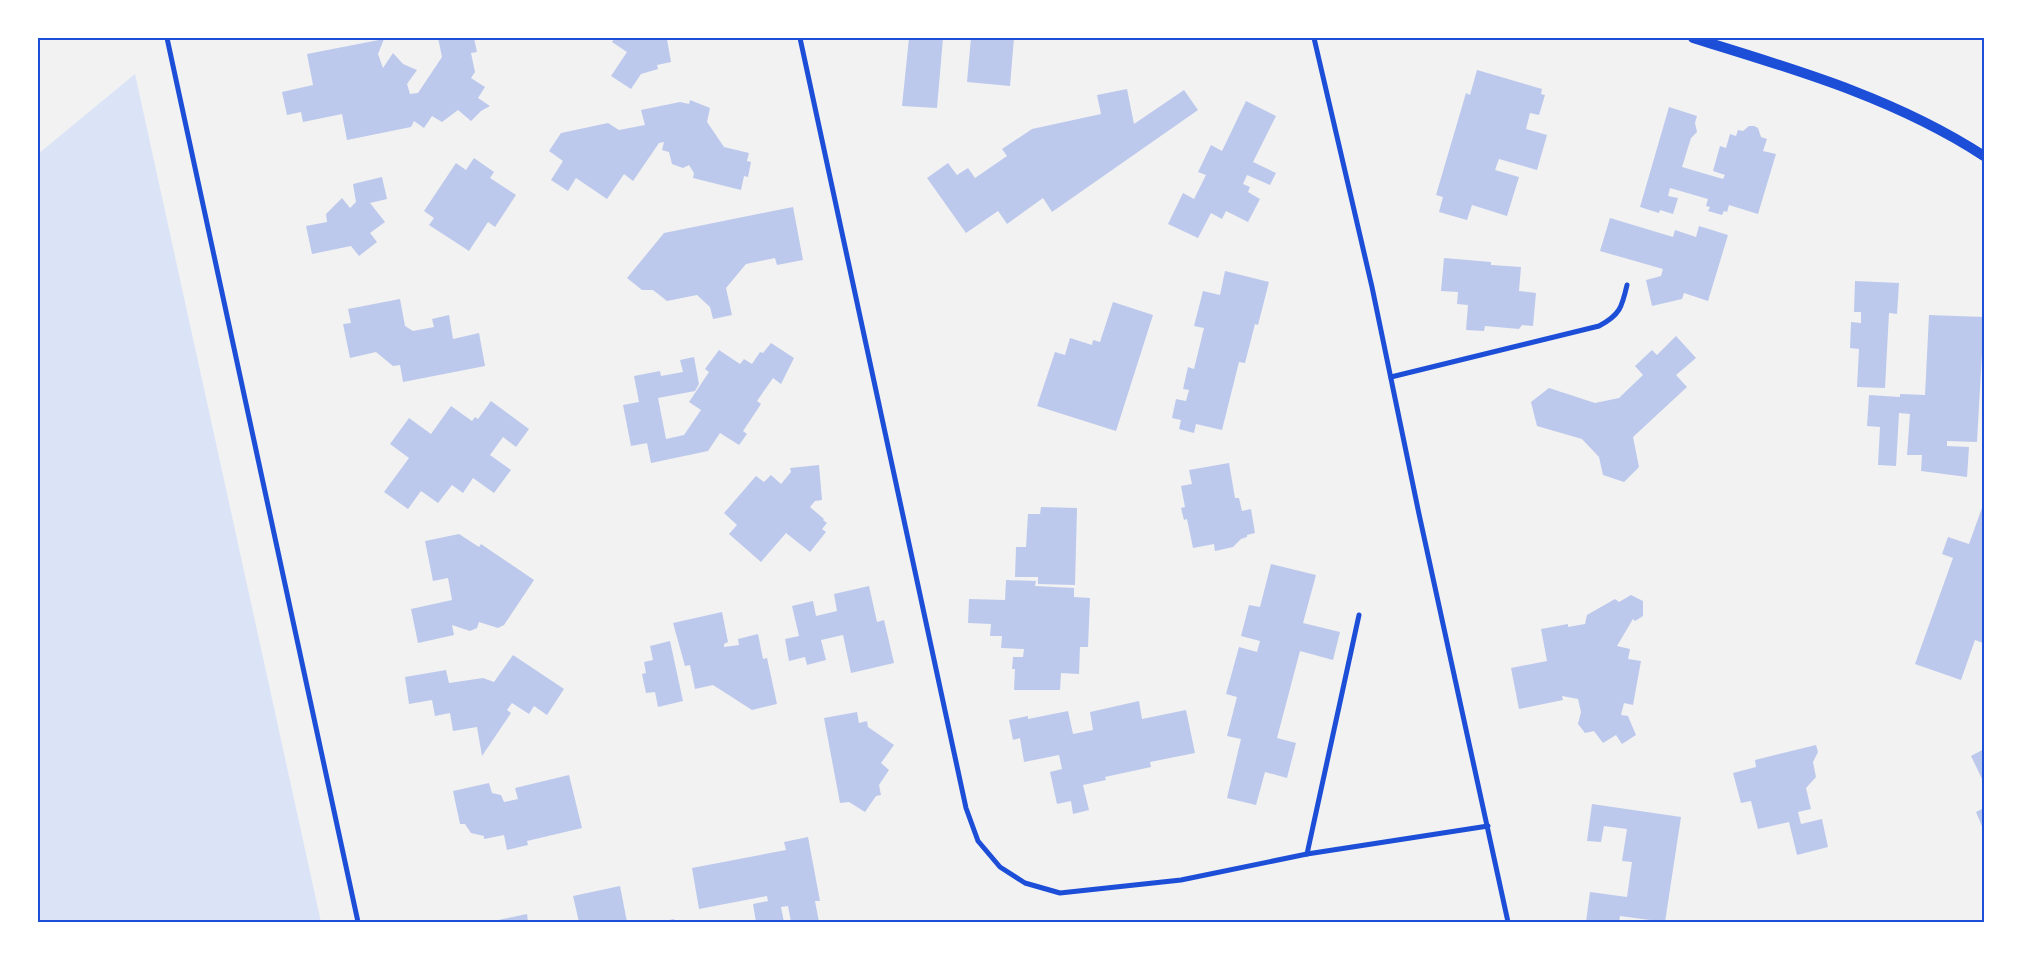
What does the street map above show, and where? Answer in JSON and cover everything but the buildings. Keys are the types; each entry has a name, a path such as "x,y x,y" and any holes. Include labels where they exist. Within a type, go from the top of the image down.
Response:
{"main road":[{"path":"1693,38 1820,77 1910,113 1984,156"}],"street":[{"path":"166,38 358,922"},
{"path":"800,38 966,808 978,841 1000,867 1025,883 1060,893 1182,880 1307,854 1488,826"},
{"path":"1314,38 1372,287 1419,514 1508,922"},
{"path":"1391,377 1599,326 1614,318 1623,301 1627,285"},
{"path":"1307,854 1359,615"}],"shaded area":[{"path":"135,74 321,922 38,922 38,154"}]}
